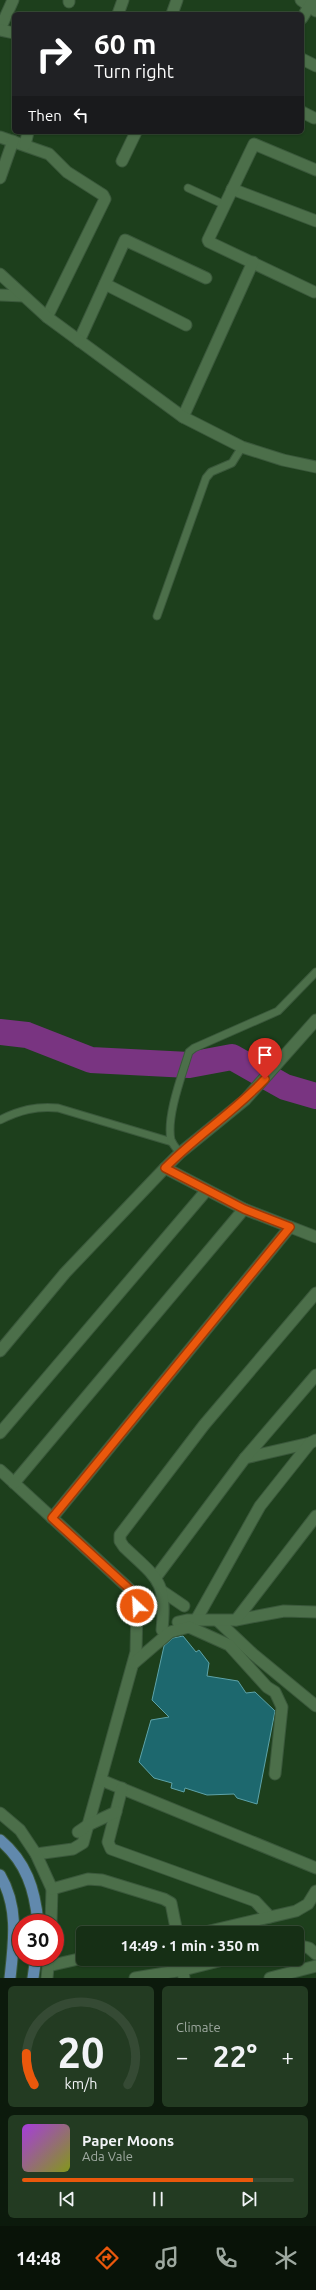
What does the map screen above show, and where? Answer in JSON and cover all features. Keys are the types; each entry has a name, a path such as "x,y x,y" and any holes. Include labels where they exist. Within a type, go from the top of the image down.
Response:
{"main road":[{"path":"0,1840 10,1848 26,1869 36,1898 37,1914"},
{"path":"0,1874 8,1888 13,1912 15,1937 10,1978"},
{"path":"33,1978 35,1966"}],"street":[{"path":"12,33 0,30 13,0"},
{"path":"119,12 123,0"},
{"path":"173,12 177,0"},
{"path":"304,15 310,5"},
{"path":"304,60 316,66"},
{"path":"304,113 314,118"},
{"path":"25,144 28,134"},
{"path":"122,161 135,134"},
{"path":"0,137 25,144 49,154 67,172 103,195 105,199 47,317"},
{"path":"0,178 13,141"},
{"path":"314,292 209,242 224,205 254,144 316,170"},
{"path":"232,189 316,221"},
{"path":"79,341 123,242 128,240 206,278"},
{"path":"183,417 253,262"},
{"path":"0,274 47,317 183,417 242,447 284,460 316,466"},
{"path":"105,284 186,325"},
{"path":"0,295 23,296"},
{"path":"0,1351 66,1272 165,1168 180,1153 245,1100 285,1058 316,1020"},
{"path":"165,1168 206,1191 244,1209 316,1237"},
{"path":"0,1433 206,1191"},
{"path":"14,1483 244,1209"},
{"path":"52,1518 290,1227"},
{"path":"162,1630 165,1603 156,1577 124,1547 120,1541 120,1535 204,1426 316,1293"},
{"path":"156,1577 245,1458 316,1375"},
{"path":"245,1458 313,1442"},
{"path":"196,1620 260,1506 313,1442"},
{"path":"0,1470 52,1518 132,1597 137,1606 136,1652 83,1842 73,1850 36,1854"},
{"path":"236,1620 316,1516"},
{"path":"162,1591 184,1606"},
{"path":"136,1652 162,1630 173,1623 196,1620 236,1620 284,1611 316,1612"},
{"path":"218,1621 253,1654 316,1706"},
{"path":"133,1663 170,1632 189,1627 229,1645 267,1687 275,1692 282,1707 275,1774"},
{"path":"101,1780 316,1868"},
{"path":"122,1788 108,1842 111,1849 255,1901 270,1917"},
{"path":"78,1832 88,1825 116,1812"},
{"path":"0,1813 20,1830 36,1854 52,1889 51,1914"},
{"path":"52,1889 88,1879 102,1880 164,1899 171,1904 176,1926"},
{"path":"231,1926 303,1908 316,1891"},
{"path":"304,1947 309,1948 316,1954"},
{"path":"64,1960 76,1959"},
{"path":"47,1978 48,1966"},
{"path":"135,1978 196,1966"},
{"path":"270,1978 316,1966"}],"lane":[{"path":"188,188 224,205"},
{"path":"157,616 206,478 211,472 232,463 242,447"},
{"path":"180,1153 172,1142 170,1132 172,1115 188,1055 194,1048 278,1011 316,972"},
{"path":"0,1120 18,1111 39,1106 58,1108 172,1142"}],"building":[{"path":"183,1636 196,1652 199,1650 209,1663 207,1676 238,1681 246,1693 255,1692 275,1711 257,1804 237,1798 234,1794 207,1795 185,1788 184,1792 171,1788 172,1783 154,1778 139,1762 151,1720 169,1717 152,1700 164,1646 173,1638"}],"waterway":[{"path":"0,1032 27,1035 91,1060 189,1065 232,1057 285,1087 316,1096"}],"route":[{"path":"137,1606 135,1594 52,1518 290,1227 244,1209 206,1191 165,1168 180,1153 245,1100 265,1079"}]}
